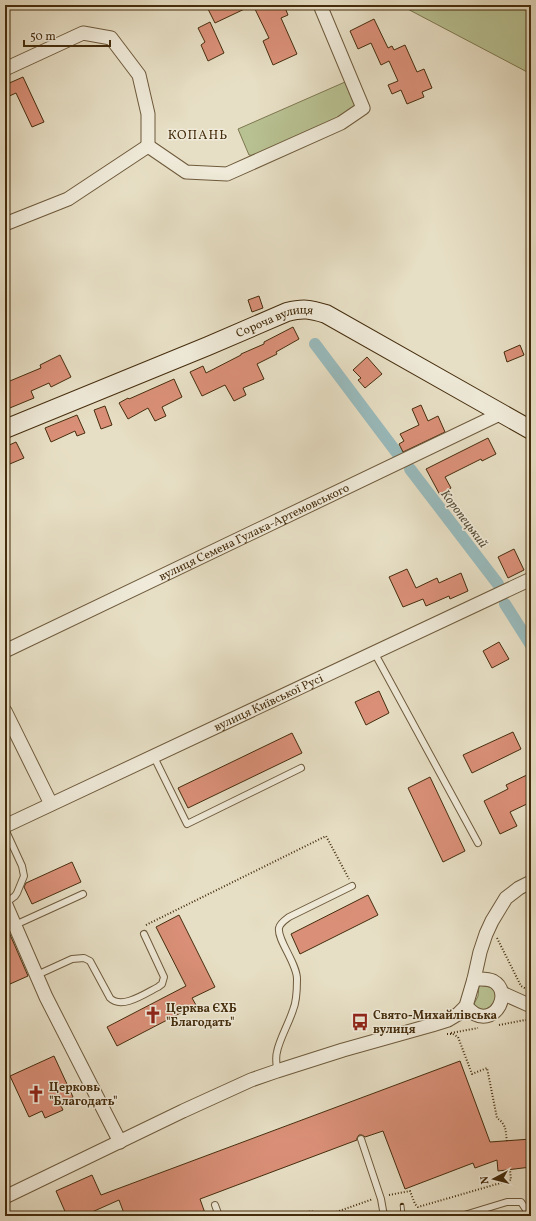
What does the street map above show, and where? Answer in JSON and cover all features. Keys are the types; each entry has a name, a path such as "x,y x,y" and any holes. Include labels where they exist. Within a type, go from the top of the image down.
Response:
{"main road":[{"name":"Сороча вулиця","path":"5,429 287,312 300,309 313,310 326,314 531,430"}],"street":[{"path":"148,146 186,172 227,174 341,123 362,108 320,5"},
{"path":"5,69 83,33 111,38 139,75 148,114 148,146"},
{"path":"5,224 68,199 148,146"},
{"name":"вулиця Семена Гулака-Артемовського","path":"5,651 502,413"},
{"name":"вулиця Київської Русі","path":"5,827 531,579"},
{"path":"5,711 51,804"},
{"path":"5,1197 222,1093 278,1071 367,1042 442,1022 458,1014 466,1006 480,952 492,921 506,898 519,888 531,882"},
{"path":"6,906 54,1011 120,1142"},
{"path":"466,1006 475,1014 486,1016 496,1012 502,998 496,984 492,981 487,979 474,979"},
{"path":"502,998 530,1001"}],"lane":[{"path":"374,652 478,843"},
{"path":"153,756 187,824 301,768"},
{"path":"5,827 22,866 24,876 17,893 7,902 6,906"},
{"path":"278,1071 276,1052 294,1008 297,978 295,968 279,933 279,927 281,922 289,917 352,886"},
{"path":"15,925 83,894"},
{"path":"37,975 72,959 84,958 90,961 110,998 114,1002 127,1002 158,987 162,984 164,977 144,934"},
{"path":"361,1139 381,1197 384,1216"},
{"path":"461,1216 507,1202 521,1202 527,1211 527,1216"},
{"path":"215,1205 219,1216"}],"path":[{"path":"144,934 144,926 326,836 352,886"},
{"path":"497,935 521,986 530,1001"},
{"path":"445,1034 453,1034 458,1037 472,1074 487,1068 497,1118 503,1122 505,1126 507,1141"},
{"path":"325,1216 370,1200 410,1192 414,1204 418,1207 511,1180 510,1170"},
{"path":"301,1216 308,1211 316,1212 319,1216"}],"green space":[{"path":"400,5 531,5 531,74"},
{"path":"345,82 355,105 336,119 256,156 249,155 238,129"},
{"path":"479,985 490,987 496,993 495,1005 484,1012 473,1006 478,996"}],"building":[{"path":"206,5 253,5 215,23"},
{"path":"253,5 284,5 288,15 281,18 297,54 273,65 263,41 269,38"},
{"path":"374,19 388,48 392,46 394,50 405,45 417,72 424,69 432,88 422,92 424,97 407,104 401,90 392,94 388,85 398,81 389,61 381,65 371,43 358,49 350,31"},
{"path":"210,22 224,53 208,61 201,45 205,42 198,28"},
{"path":"23,77 44,122 32,127 16,93 5,98 5,85"},
{"path":"259,296 263,308 252,312 248,300"},
{"path":"293,327 299,339 276,352 277,354 257,364 264,379 243,388 246,395 234,401 225,385 202,396 190,372 203,366 206,373 241,354 264,344 264,342"},
{"path":"520,345 524,355 507,362 504,352"},
{"path":"60,355 71,377 51,387 49,383 31,391 34,398 5,410 5,383 41,368 40,365"},
{"path":"367,357 382,374 365,388 358,380 361,378 353,370"},
{"path":"174,379 182,397 162,407 166,416 155,421 148,408 128,419 119,403"},
{"path":"421,405 428,421 438,416 445,432 403,452 399,444 404,441 400,434 419,425 412,409"},
{"path":"105,406 112,425 101,429 94,410"},
{"path":"77,415 85,433 77,436 75,431 51,442 45,428"},
{"path":"488,438 496,454 482,461 481,459 445,477 451,488 440,495 426,469"},
{"path":"16,442 24,458 5,466 5,447"},
{"path":"514,549 524,570 508,578 498,557"},
{"path":"407,569 416,588 437,578 439,583 461,573 468,591 450,599 449,596 426,606 423,599 403,607 389,577"},
{"path":"499,642 509,659 492,668 483,651"},
{"path":"379,691 389,713 366,725 355,702"},
{"path":"513,732 521,749 472,773 463,755"},
{"path":"292,733 302,753 188,808 178,788"},
{"path":"531,773 531,802 510,812 517,826 500,834 484,801 508,789 506,785"},
{"path":"430,777 465,851 443,862 408,788"},
{"path":"72,862 81,882 32,904 24,887 26,883"},
{"path":"368,895 378,915 300,954 291,934"},
{"path":"179,915 215,987 192,998 196,1005 117,1046 107,1027 186,986 156,927"},
{"path":"5,923 28,976 10,984 5,973"},
{"path":"54,1056 73,1097 60,1104 63,1110 45,1118 42,1111 29,1117 10,1076"},
{"path":"460,1061 490,1142 531,1139 531,1167 498,1171 497,1160 475,1168 473,1163 405,1189 383,1131 365,1137 359,1135 357,1140 200,1199 206,1216 125,1216 119,1200 83,1216 67,1216 56,1191 92,1175 101,1195"}],"waterway":[{"name":"Коропецький","path":"315,344 397,453"},
{"name":"Коропецький","path":"410,469 498,584"},
{"name":"Коропецький","path":"505,604 531,645"}],"railway":[{"path":"402,1205 403,1216"}],"place":[{"name":"Церква ЄХБ \"Благодать\"","path":"153,1015"},
{"name":"Свято-Михайлівська вулиця","path":"360,1022"},
{"name":"Церковь \"Благодать\"","path":"36,1094"}],"district":[{"name":"КОПАНЬ","path":"198,134"}]}
